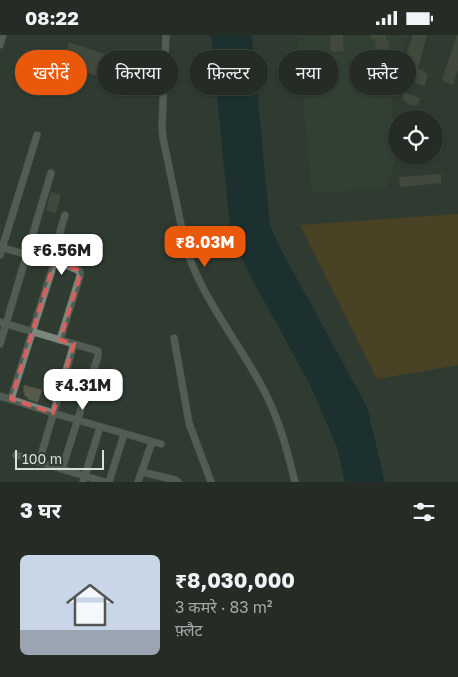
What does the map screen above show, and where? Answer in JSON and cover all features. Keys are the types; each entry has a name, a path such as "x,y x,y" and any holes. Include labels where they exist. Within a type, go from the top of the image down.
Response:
{"street":[{"path":"0,45 3,35"},
{"path":"166,35 162,125 165,148 187,251 192,267 206,295 264,389 284,438 295,482"},
{"path":"37,135 1,250 77,269 80,273 60,340"},
{"path":"0,343 3,323 27,255 51,173"},
{"path":"12,399 33,332 65,215"},
{"path":"3,323 98,351 99,354 62,469"},
{"path":"174,338 189,423 211,482"},
{"path":"39,462 74,344"},
{"path":"0,396 161,444"},
{"path":"84,479 100,427"},
{"path":"109,482 124,433"},
{"path":"138,482 152,442"},
{"path":"16,455 62,469 84,479 105,482"},
{"path":"142,472 178,482"}],"highlighted area":[{"path":"54,263 77,269 80,276 60,340 74,344 53,413 11,399"}],"shaded area":[{"path":"297,35 408,35 403,50 349,50 349,95 391,95 392,110 388,110 388,165 394,165 385,189 312,193 303,95 339,95 339,50 298,50"},
{"path":"458,214 458,365 377,379 300,225"}],"water":[{"path":"211,35 252,35 253,50 212,50"},
{"path":"217,95 258,95 270,226 367,407 385,482 345,482 337,447 310,385 245,266 230,228"}],"building":[{"path":"330,35 343,35 344,51 331,50"},
{"path":"371,35 386,35 386,41 389,41 389,49 376,50 375,39 371,40"},
{"path":"413,35 427,35 418,69 428,74 425,86 416,83 416,50 408,50"},
{"path":"457,35 458,70 453,85 442,79"},
{"path":"69,42 97,52 97,76 87,73 87,50 66,50"},
{"path":"403,95 420,98 418,105 416,104 415,106 402,100"},
{"path":"441,174 441,183 400,187 399,177"},
{"path":"51,192 61,195 56,213 46,210"},
{"path":"24,385 42,390 38,403 24,396"}]}
